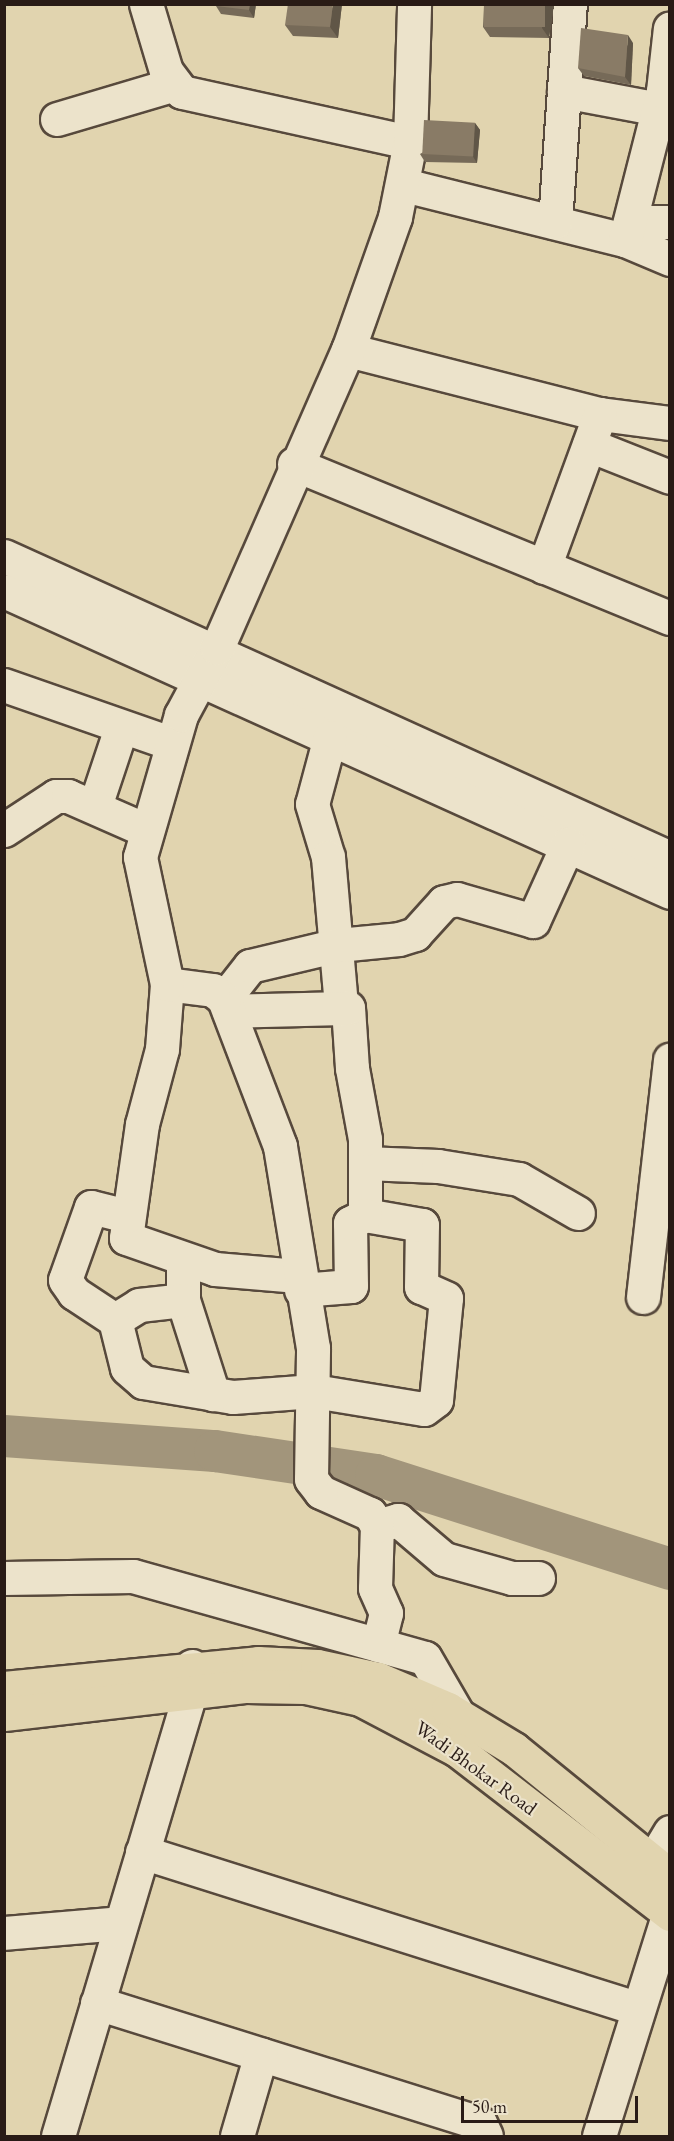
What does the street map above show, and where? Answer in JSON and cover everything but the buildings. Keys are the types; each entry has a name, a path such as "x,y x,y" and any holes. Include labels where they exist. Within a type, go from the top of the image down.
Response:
{"main road":[{"name":"Wadi Bhokar Road","path":"4,1688 191,1679 317,1666 378,1679 458,1715 514,1749 661,1869"},
{"name":"Wadi Bhokar Road","path":"4,1714 191,1679 306,1687 360,1699 409,1720 457,1750 669,1914"}],"street":[{"path":"146,4 172,85"},
{"path":"127,1216 91,1208 65,1280 115,1320 133,1376 233,1397 314,1392 424,1408 436,1400 446,1298 421,1287 425,1229 419,1223 365,1215 350,1223 351,1287 299,1283 215,1269 126,1238 127,1216 162,1049 166,984 142,876 146,830 171,743 217,648 294,464 348,350 404,185 410,142 414,4"},
{"path":"555,222 570,4"},
{"path":"627,231 664,110 669,28"},
{"path":"57,119 172,85 191,94 410,142"},
{"path":"564,91 664,110"},
{"path":"404,185 555,222 627,231 669,222"},
{"path":"627,231 669,259"},
{"path":"348,350 600,414 669,423"},
{"path":"544,567 600,414"},
{"path":"589,445 669,477"},
{"path":"294,464 669,618"},
{"path":"4,556 217,648 669,858"},
{"path":"7,602 200,679 568,844 669,892"},
{"path":"4,685 121,728 171,743"},
{"path":"94,806 121,728"},
{"path":"330,737 312,804 328,857 329,909 338,945 341,1005"},
{"path":"4,830 48,797 68,796 146,830"},
{"path":"226,1005 250,966 338,945 415,934 444,902 457,899 533,921 568,844"},
{"path":"166,984 213,990 226,1005 280,1146 299,1283 313,1348 311,1479 321,1492 370,1514 377,1526 375,1588 386,1613 378,1645"},
{"path":"226,1005 341,1005 351,1014 352,1068 363,1121 365,1215"},
{"path":"643,1298 669,1060"},
{"path":"365,1163 438,1166 519,1179 578,1213"},
{"path":"183,1259 183,1300 213,1394"},
{"path":"115,1320 139,1305 183,1300"},
{"path":"377,1526 398,1520 444,1559 512,1578 538,1578"},
{"path":"4,1578 133,1576 378,1645 432,1662 458,1715"},
{"path":"58,2136 191,1679"},
{"path":"661,1869 669,1832"},
{"path":"142,1852 636,2008"},
{"path":"598,2136 636,2008 669,1914"},
{"path":"4,1933 121,1923"},
{"path":"98,2003 480,2123 486,2136"},
{"path":"237,2136 261,2054"}],"waterway":[{"path":"4,1436 215,1451 376,1475 670,1569"}]}
